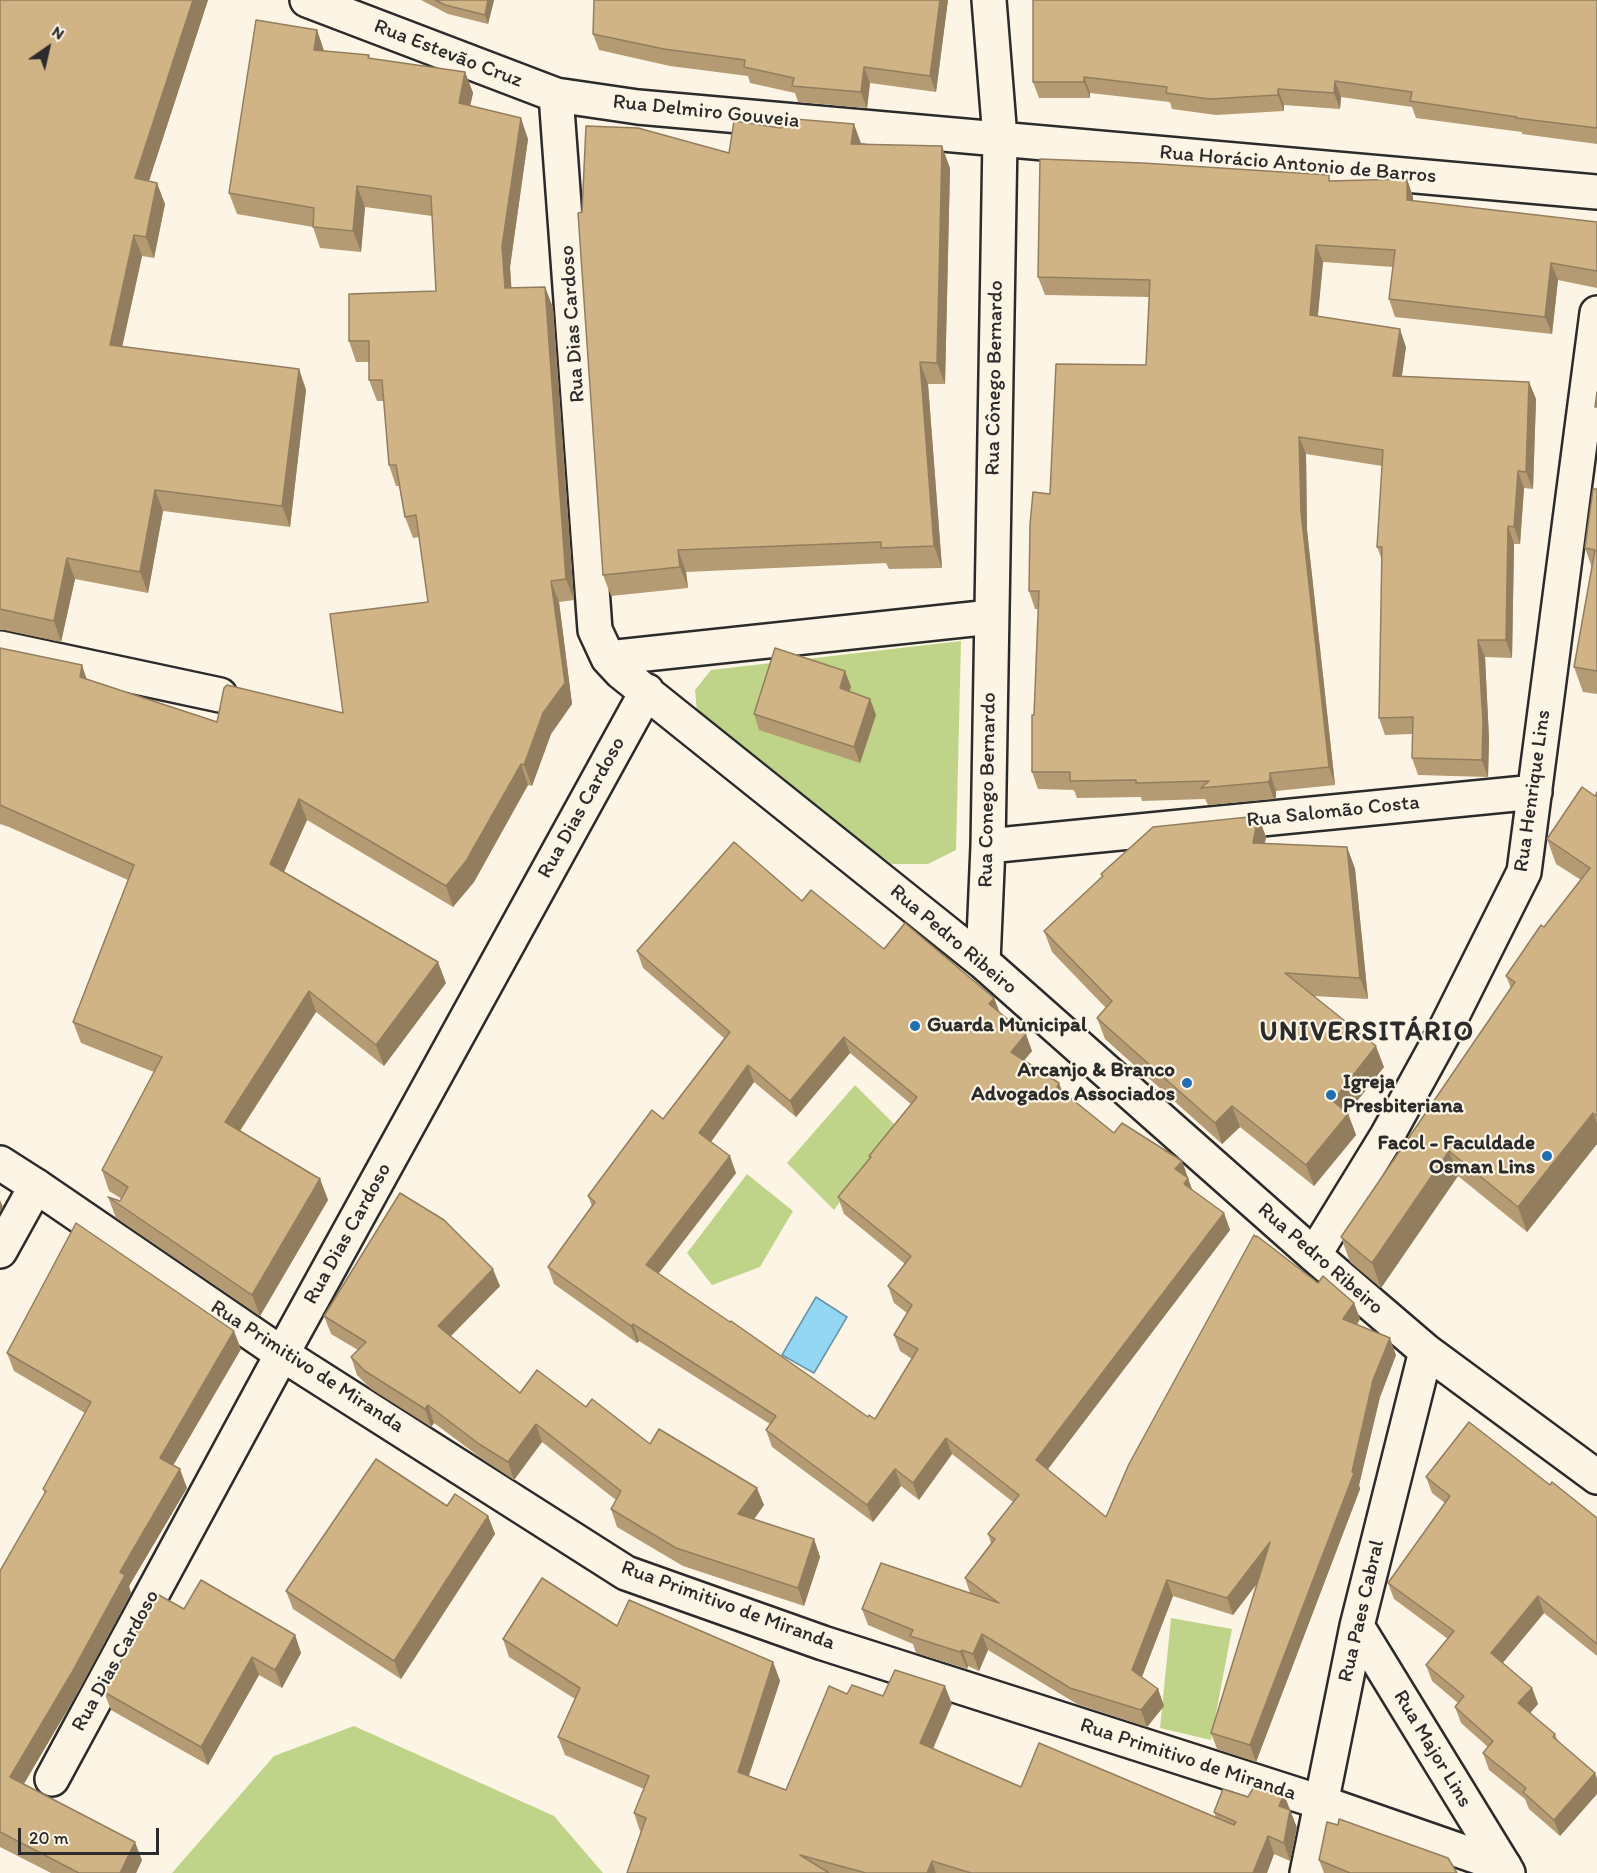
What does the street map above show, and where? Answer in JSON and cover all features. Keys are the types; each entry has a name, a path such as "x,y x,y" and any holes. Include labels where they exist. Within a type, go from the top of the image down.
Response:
{"street":[{"name":"Rua Estevão Cruz","path":"307,0 556,95"},
{"name":"Rua Cônego Bernardo","path":"989,0 1000,138 991,617"},
{"name":"Rua Delmiro Gouveia","path":"556,95 638,107 1000,138"},
{"name":"Rua Dias Cardoso","path":"556,95 595,630 608,658"},
{"name":"Rua Horácio Antonio de Barros","path":"1000,138 1597,192"},
{"name":"Rua Henrique Lins","path":"1314,1255 1387,1137 1443,1034 1524,872 1589,444 1597,313"},
{"path":"608,658 991,617"},
{"name":"Rua Conego Bernardo","path":"983,962 988,846 991,617"},
{"path":"0,648 220,695"},
{"name":"Rua Pedro Ribeiro","path":"608,658 621,672 983,962 1314,1255 1426,1350 1597,1477"},
{"name":"Rua Dias Cardoso","path":"52,1779 282,1354 647,691"},
{"name":"Rua Salomão Costa","path":"988,846 1535,792"},
{"name":"Rua Primitivo de Miranda","path":"0,1163 282,1354 626,1573 823,1643 1320,1802 1506,1870"},
{"path":"0,1251 36,1186"},
{"name":"Rua Paes Cabral","path":"1307,1873 1357,1626 1426,1350"},
{"name":"Rua Major Lins","path":"1357,1626 1506,1870"}],"green space":[{"path":"961,641 956,850 928,864 892,864 800,800 697,712 695,690 711,670"},
{"path":"855,1085 896,1126 834,1210 787,1163"},
{"path":"747,1174 793,1211 760,1267 712,1285 687,1253"},
{"path":"1171,1618 1232,1629 1211,1740 1160,1728"},
{"path":"354,1726 554,1816 603,1873 172,1873 274,1756"}],"water":[{"path":"816,1297 847,1317 814,1373 782,1355"}],"building":[{"path":"0,0 193,0 135,178 157,183 146,237 134,235 110,345 299,369 282,506 155,490 140,572 67,558 54,621 0,609"},
{"path":"435,0 488,0 485,15 445,5"},
{"path":"594,0 940,0 930,76 864,67 861,92 792,86 794,78 744,67 745,60 664,49 593,34"},
{"path":"1033,0 1597,0 1597,128 1410,101 1412,92 1335,81 1334,93 1278,89 1278,95 1210,99 1166,93 1167,87 1084,77 1084,82 1033,82"},
{"path":"256,20 317,30 314,50 369,55 368,58 465,72 459,103 521,118 502,246 505,288 545,287 566,579 551,581 565,683 543,713 524,765 521,764 466,861 446,886 299,799 270,864 438,962 376,1045 309,991 225,1122 320,1179 252,1295 108,1197 120,1201 128,1187 102,1170 162,1057 73,1022 134,865 0,805 0,648 82,665 80,677 217,722 224,688 227,685 343,713 330,614 428,602 416,515 405,517 396,465 389,465 382,380 369,380 369,341 349,341 349,294 436,291 431,196 357,186 353,231 313,227 314,208 229,193"},
{"path":"783,118 854,124 851,144 942,146 937,363 920,362 934,546 881,548 881,542 678,550 680,567 603,575 578,213 582,212 586,126 638,128 729,153 734,121 781,128"},
{"path":"1040,159 1329,175 1329,181 1407,179 1407,200 1597,222 1597,271 1551,263 1545,317 1389,299 1395,250 1316,245 1310,315 1400,329 1393,376 1529,382 1526,472 1518,471 1514,527 1508,526 1506,640 1478,640 1483,722 1482,760 1412,758 1413,717 1379,718 1382,547 1377,547 1383,450 1299,437 1301,512 1329,767 1270,773 1268,782 1201,788 1209,781 1136,783 1136,780 1070,781 1070,772 1032,772 1032,715 1034,715 1039,591 1029,591 1030,525 1033,492 1050,494 1056,364 1146,365 1150,280 1038,277"},
{"path":"1593,489 1597,489 1597,671 1574,667 1595,550 1585,548"},
{"path":"775,648 845,671 840,688 870,699 854,747 754,714"},
{"path":"1582,787 1595,796 1597,792 1597,1116 1593,1113 1518,1207 1449,1151 1372,1263 1341,1237 1515,982 1506,976 1541,925 1544,927 1590,868 1547,839"},
{"path":"1258,816 1253,843 1347,847 1360,978 1285,973 1376,1046 1333,1101 1348,1114 1306,1165 1232,1106 1215,1123 1097,1018 1112,1001 1044,931 1103,876 1101,874 1153,827"},
{"path":"734,842 802,901 811,890 884,949 905,923 994,998 989,1004 1026,1034 1011,1052 1059,1083 1057,1087 1114,1133 1122,1123 1182,1161 1175,1169 1188,1178 1184,1184 1224,1213 1036,1460 1106,1517 1129,1464 1254,1235 1318,1283 1323,1276 1354,1303 1343,1319 1390,1338 1373,1380 1352,1472 1354,1473 1250,1745 1211,1733 1270,1542 1227,1598 1167,1580 1132,1670 1158,1689 1141,1710 1070,1688 982,1634 973,1654 910,1636 913,1630 862,1609 881,1563 999,1603 965,1578 995,1539 988,1534 1019,1495 946,1438 913,1483 895,1469 867,1505 766,1430 776,1416 633,1324 631,1326 548,1267 595,1202 588,1196 652,1110 663,1119 730,1032 637,951","holes":["844,1037 917,1097 838,1197 911,1256 888,1286 912,1305 894,1335 918,1349 875,1419 869,1415 868,1417 731,1321 646,1265 730,1156 699,1133 748,1065 790,1101"]},
{"path":"400,1193 444,1220 493,1269 438,1326 520,1393 537,1370 586,1407 592,1399 650,1444 659,1429 757,1488 738,1514 814,1539 798,1588 676,1548 611,1509 621,1491 536,1424 508,1462 479,1444 428,1405 425,1409 365,1371 351,1357 366,1342 324,1316"},
{"path":"76,1223 234,1331 160,1458 180,1469 120,1572 125,1575 71,1674 10,1777 135,1842 120,1873 79,1873 0,1832 0,1571 46,1491 43,1489 91,1402 7,1353"},
{"path":"1469,1422 1597,1518 1597,1644 1538,1596 1491,1653 1532,1688 1518,1703 1555,1734 1553,1737 1595,1773 1554,1820 1523,1792 1526,1788 1483,1753 1493,1741 1455,1707 1464,1696 1426,1665 1454,1631 1388,1583 1450,1496 1426,1477"},
{"path":"376,1459 447,1506 455,1494 488,1516 394,1661 286,1591"},
{"path":"542,1578 617,1626 629,1600 773,1662 738,1772 786,1790 829,1686 847,1694 852,1685 883,1696 895,1670 945,1686 920,1743 1021,1787 1039,1743 1234,1825 1236,1822 1214,1812 1223,1789 1248,1797 1255,1785 1284,1794 1279,1806 1290,1810 1284,1843 1268,1836 1253,1873 971,1873 932,1861 927,1873 866,1873 800,1855 829,1873 627,1873 646,1818 634,1813 649,1776 558,1737 580,1688 503,1639"},
{"path":"201,1580 295,1635 275,1670 252,1657 201,1747 104,1692 157,1594 184,1609"},
{"path":"1339,1819 1448,1858 1457,1873 1350,1873 1319,1860 1327,1822 1338,1825"}],"place":[{"name":"Guarda Municipal","path":"915,1026"},
{"name":"Arcanjo & Branco Advogados Associados","path":"1187,1083"},
{"name":"Igreja Presbiteriana","path":"1331,1095"},
{"name":"Facol - Faculdade Osman Lins","path":"1547,1156"}],"district":[{"name":"UNIVERSITÁRIO","path":"1367,1033"}]}
